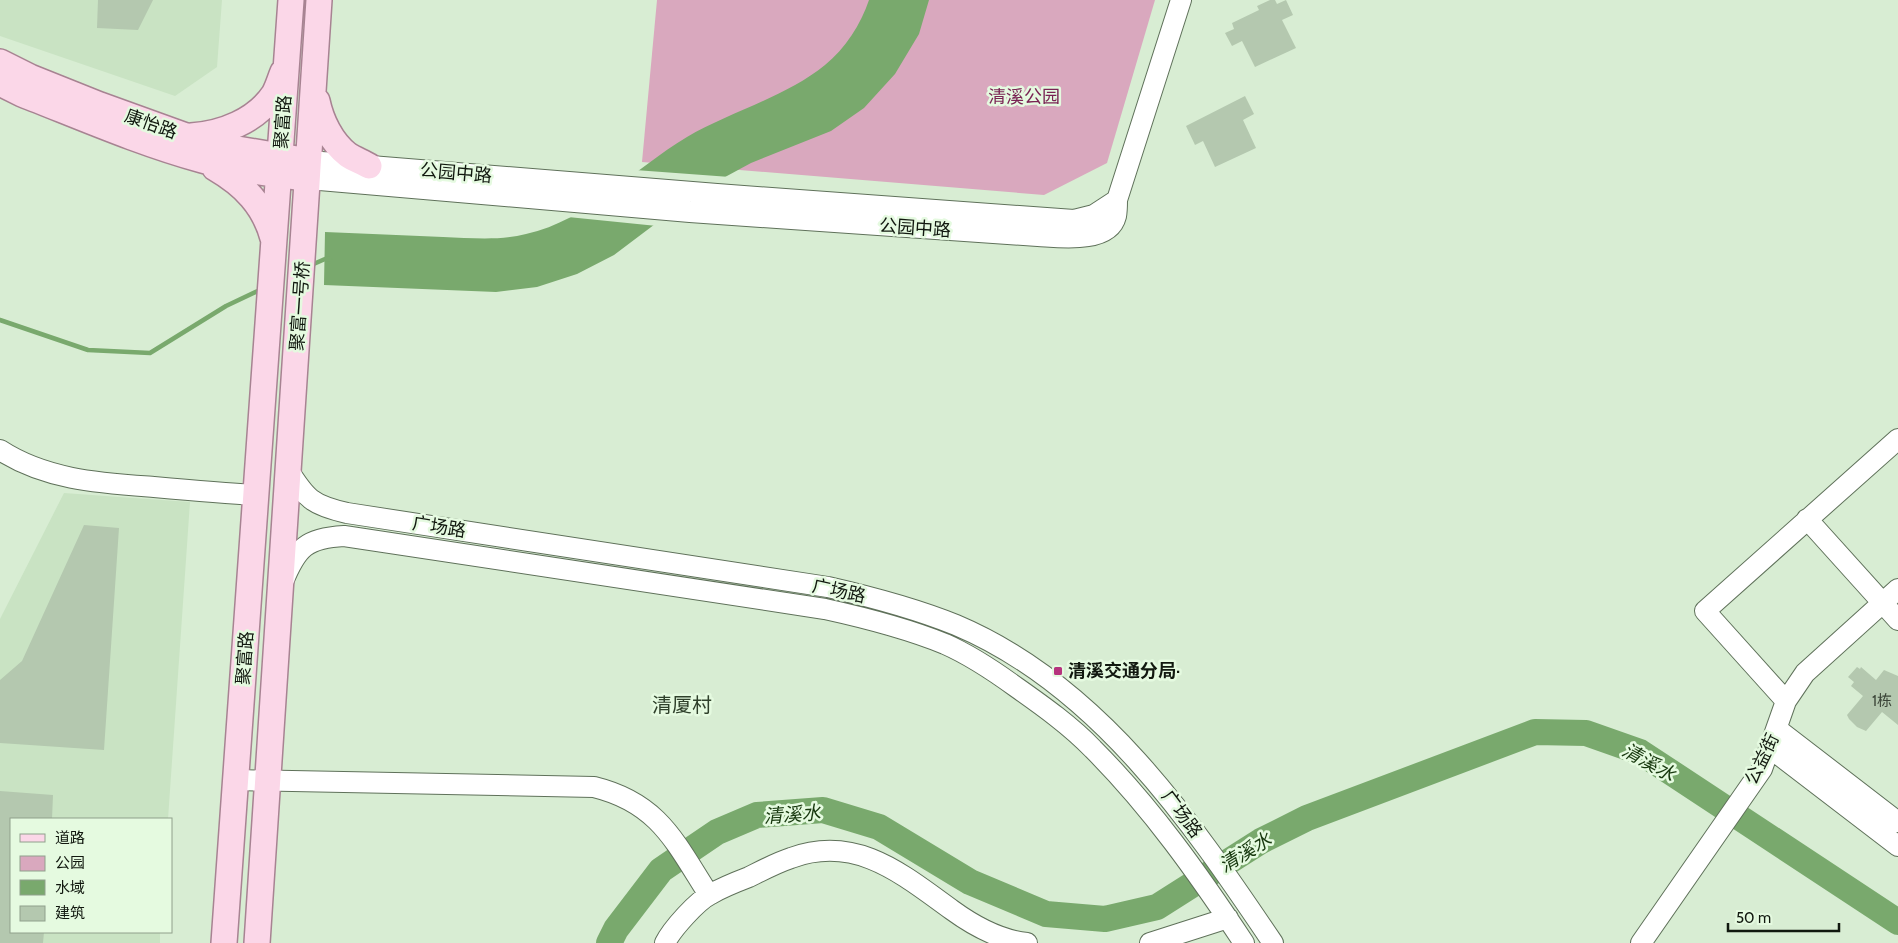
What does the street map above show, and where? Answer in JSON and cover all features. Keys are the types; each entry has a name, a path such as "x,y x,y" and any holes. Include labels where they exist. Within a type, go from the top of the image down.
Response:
{"main road":[{"name":"聚富路","path":"274,243 291,0"},
{"name":"聚富路","path":"304,240 319,0"},
{"name":"康怡路","path":"0,62 30,77 185,137 280,166 309,170"},
{"path":"185,137 210,135 234,126 256,114 274,94 287,63"},
{"name":"康怡路","path":"0,83 96,123 203,161 251,172 280,166"},
{"path":"314,87 321,119 334,139 348,155 369,166"},
{"path":"203,161 233,178 255,200 268,221 274,243"},
{"name":"聚富一号桥","path":"295,372 304,240"},
{"name":"聚富一号桥","path":"265,372 274,243"},
{"name":"聚富路","path":"224,943 265,372"},
{"name":"聚富路","path":"257,943 287,468 295,372"}],"street":[{"name":"公园中路","path":"309,170 576,202 690,212 1075,238 1098,234 1109,228 1116,217 1117,200 1179,6"},
{"name":"公园中路","path":"309,170 369,166 1074,220 1094,215 1117,200"},
{"path":"1786,701 1705,611 1898,439"},
{"path":"0,450 38,469 92,483 256,495"},
{"name":"广场路","path":"287,468 302,493 322,508 828,587 899,604 956,625 1004,649 1056,685 1100,723 1164,790 1272,943"},
{"path":"1807,520 1898,620"},
{"name":"广场路","path":"280,590 290,564 303,547 321,538 344,536 825,608 893,625 946,645 991,670 1040,704 1092,747 1144,804 1179,849 1244,943"},
{"name":"公益街","path":"1641,943 1762,769 1786,701 1805,673 1898,589"},
{"path":"1777,729 1898,822"},
{"path":"1770,748 1898,846"},
{"path":"236,780 594,787 616,792 636,802 654,816 669,833 709,894"},
{"path":"664,943 670,933 709,894 792,858 818,851 844,851 870,857 894,869 963,918 989,933 1027,943"},
{"path":"1150,943 1226,916"}],"shaded area":[{"path":"0,0 222,0 217,67 175,96 0,36"},
{"path":"64,493 190,502 168,818 10,818 10,933 160,933 160,943 0,943 0,619"}],"green space":[{"name":"清溪公园","path":"657,0 1155,0 1107,163 1044,195 642,162"}],"water":[{"path":"869,0 929,0 919,34 895,74 864,108 831,131 751,163 714,183 679,206 614,255 577,274 537,287 496,292 324,285 325,232 495,238 526,234 549,227 570,217 590,206 687,137 776,95 810,76 832,59 846,44 862,18"}],"pier":[{"path":"635,170 730,177 680,208 657,226 568,217 584,208"}],"building":[{"path":"98,0 153,0 138,30 97,28"},
{"path":"1270,0 1275,0 1277,4 1286,0 1293,15 1282,20 1296,48 1255,67 1242,41 1232,46 1225,33 1234,29 1232,23 1259,10 1257,6"},
{"path":"1245,96 1254,114 1243,120 1256,148 1215,167 1203,141 1195,145 1186,126"},
{"path":"84,525 119,528 104,750 0,743 0,680 22,661"},
{"path":"1857,667 1860,669 1861,667 1876,680 1884,670 1898,676 1898,725 1882,712 1866,731 1857,727 1849,719 1847,715 1863,696 1851,686 1854,682 1848,677"},
{"path":"0,791 53,795 52,818 10,818 10,933 44,933 43,943 0,943"}],"waterway":[{"path":"309,266 325,259 330,259"},
{"path":"0,320 88,350 150,353 226,306 262,289"},
{"name":"清溪水","path":"609,943 616,929 661,870 717,832 757,815 823,810 879,827 970,882 1046,914 1105,919 1157,907 1261,841 1307,818 1535,732 1586,733 1640,752 1898,922"}],"place":[{"name":"清溪交通分局·","path":"1058,671"}],"district":[{"name":"清厦村","path":"682,705"}]}
